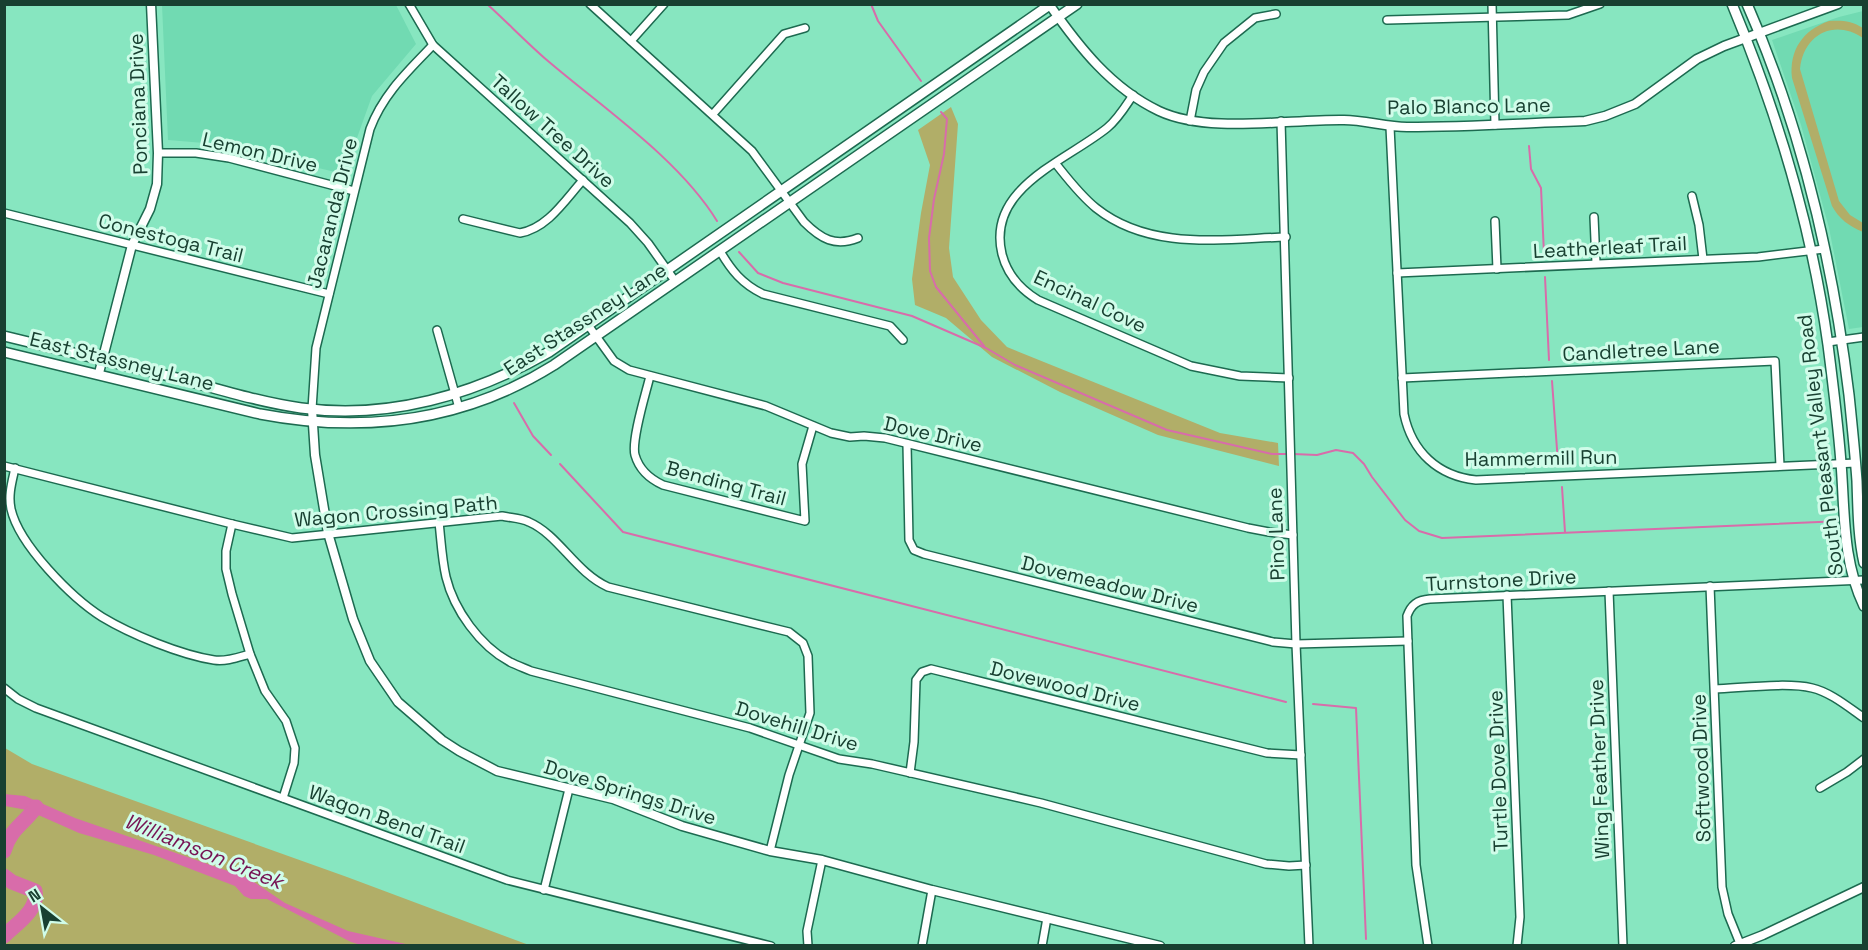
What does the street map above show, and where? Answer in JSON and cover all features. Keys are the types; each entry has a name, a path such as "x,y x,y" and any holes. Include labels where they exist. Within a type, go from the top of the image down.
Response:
{"main road":[{"name":"East Stassney Lane","path":"4,352 260,414 312,422 371,424 425,417 459,408 518,386 596,337 1077,4"},
{"name":"South Pleasant Valley Road","path":"1731,4 1745,37 1787,161 1810,251 1828,342 1841,464 1846,549 1858,580 1863,606"},
{"name":"South Pleasant Valley Road","path":"1748,4 1798,148 1824,249 1842,340 1856,463 1863,563"},
{"name":"East Stassney Lane","path":"4,336 263,400 312,409 392,408 424,403 488,384 549,352 1050,5"}],"street":[{"name":"Ponciana Drive","path":"99,374 132,245 150,209 158,174 151,4"},
{"name":"Tallow Tree Drive","path":"410,4 433,45 639,232 675,281"},
{"path":"590,4 752,151 804,222 826,240 836,243 858,238"},
{"path":"631,41 664,4"},
{"path":"1492,4 1496,125"},
{"path":"1387,20 1568,15 1600,4"},
{"name":"Palo Blanco Lane","path":"1050,5 1090,59 1133,95 1160,111 1190,121 1223,123 1356,120 1390,126 1585,121 1605,116 1649,95 1697,59 1816,8 1838,4"},
{"path":"1190,121 1196,90 1204,72 1219,50 1237,31 1255,18 1276,14"},
{"path":"713,114 784,34 805,28"},
{"name":"Jacaranda Drive","path":"312,409 316,348 354,191 376,114 390,90 433,45"},
{"name":"Encinal Cove","path":"1133,95 1112,123 1023,187 1011,201 1003,217 1000,234 1002,252 1008,270 1023,290 1038,300 1191,366 1240,376 1289,378"},
{"name":"Pino Lane","path":"1281,121 1296,644 1309,945"},
{"name":"Hammermill Run","path":"1390,126 1404,414 1415,444 1435,466 1467,479 1856,463"},
{"name":"Lemon Drive","path":"158,153 196,153 229,158 354,191"},
{"path":"1056,164 1074,188 1094,207 1118,222 1151,235 1191,240 1286,237"},
{"path":"463,219 520,233 529,232 544,224 583,180"},
{"path":"1692,196 1699,225 1703,259"},
{"name":"Conestoga Trail","path":"4,213 329,294"},
{"path":"1594,217 1596,263"},
{"path":"1495,221 1497,269"},
{"path":"723,249 730,268 744,283 763,294 890,327 903,340"},
{"name":"Leatherleaf Trail","path":"1397,273 1758,257 1824,249"},
{"name":"Dove Drive","path":"588,325 614,361 629,370 766,406 831,433 850,437 885,438 1248,528 1293,535"},
{"path":"437,330 459,408"},
{"path":"1828,342 1863,338"},
{"name":"Candletree Lane","path":"1402,378 1775,361 1780,466"},
{"name":"Bending Trail","path":"650,376 635,439 634,453 641,468 651,479 663,485 805,521 801,464 813,426"},
{"name":"Dove Springs Drive","path":"312,409 317,478 328,533 353,619 370,661 398,702 442,740 498,771 613,800 682,826 770,851 822,860 932,890 1160,945"},
{"name":"Dovemeadow Drive","path":"907,444 909,540 914,550 924,554 1273,642 1296,644 1408,641"},
{"name":"Wagon Crossing Path","path":"4,466 292,538 502,516 529,522 543,531 587,575 608,587 789,632 803,643 808,656 810,713 789,775 770,851"},
{"path":"15,468 10,488 11,509 18,530 60,581 101,616 128,631 174,649 213,660 250,654"},
{"name":"Dovehill Drive","path":"439,522 446,578 466,620 479,636 509,662 531,671 750,728 838,759 872,764 1041,803 1266,864 1306,865"},
{"path":"232,524 226,551 226,569 250,654 265,691 286,721 295,748 294,763 283,798"},
{"name":"Turnstone Drive","path":"1428,945 1416,865 1407,616 1409,610 1417,602 1430,599 1507,595 1858,580"},
{"name":"Softwood Drive","path":"1710,586 1722,887 1726,908 1739,945"},
{"name":"Wing Feather Drive","path":"1608,591 1623,945"},
{"name":"Turtle Dove Drive","path":"1507,595 1520,917 1517,945"},
{"name":"Dovewood Drive","path":"910,773 914,742 916,680 922,672 931,669 1260,751 1278,755 1301,755"},
{"path":"1715,689 1796,686 1813,688 1827,694 1863,718"},
{"name":"Wagon Bend Trail","path":"4,688 18,699 36,708 507,880 771,945"},
{"path":"1820,788 1863,759"},
{"path":"544,890 569,789"},
{"path":"808,945 807,931 822,860"},
{"path":"1739,945 1863,887"},
{"path":"922,945 932,890"},
{"path":"1042,945 1047,918"}],"shaded area":[{"path":"162,5 396,5 416,44 372,96 344,174 216,144 168,140"},
{"path":"1863,11 1863,327 1849,329 1829,228 1801,125 1772,40"},
{"path":"1829,21 1847,22 1863,28 1863,38 1852,32 1841,30 1822,33 1807,47 1800,69 1839,201 1850,215 1863,223 1863,232 1845,222 1832,206 1792,78 1793,59 1800,42 1812,30"},
{"path":"951,107 958,124 949,248 953,277 981,320 1007,347 1220,433 1278,443 1279,466 1158,435 1060,392 992,357 946,318 915,305 912,279 930,165 918,130"},
{"path":"5,748 32,764 529,945 5,946"},
{"path":"4,794 25,796 75,818 248,878 285,903 348,931 410,945 364,946 351,942 267,899 251,899 244,896 235,886 154,855 79,833 27,810 5,806"}],"waterway":[{"path":"487,4 548,61 639,135 682,176 717,221"},
{"path":"871,4 878,21 921,81"},
{"path":"941,112 947,119 944,154 934,199 929,238 930,271 936,287 984,346"},
{"path":"1529,146 1531,169 1541,188 1544,254"},
{"path":"739,252 758,273 783,283 912,316 986,348 1015,365 1167,430 1272,454 1287,454"},
{"path":"1545,277 1549,360"},
{"path":"1552,381 1558,463"},
{"path":"514,403 533,436 551,455"},
{"path":"1293,454 1317,455 1336,450 1353,453 1364,464 1405,520 1419,531 1442,538 1842,521"},
{"path":"560,464 623,532 1286,702"},
{"path":"1562,487 1565,532"},
{"path":"1313,704 1356,708 1366,939"},
{"path":"4,851 10,837 36,807"},
{"path":"4,876 12,882 35,891 34,904 30,910 4,936"}],"water label":[{"name":"Williamson Creek","path":"204,851"}]}
